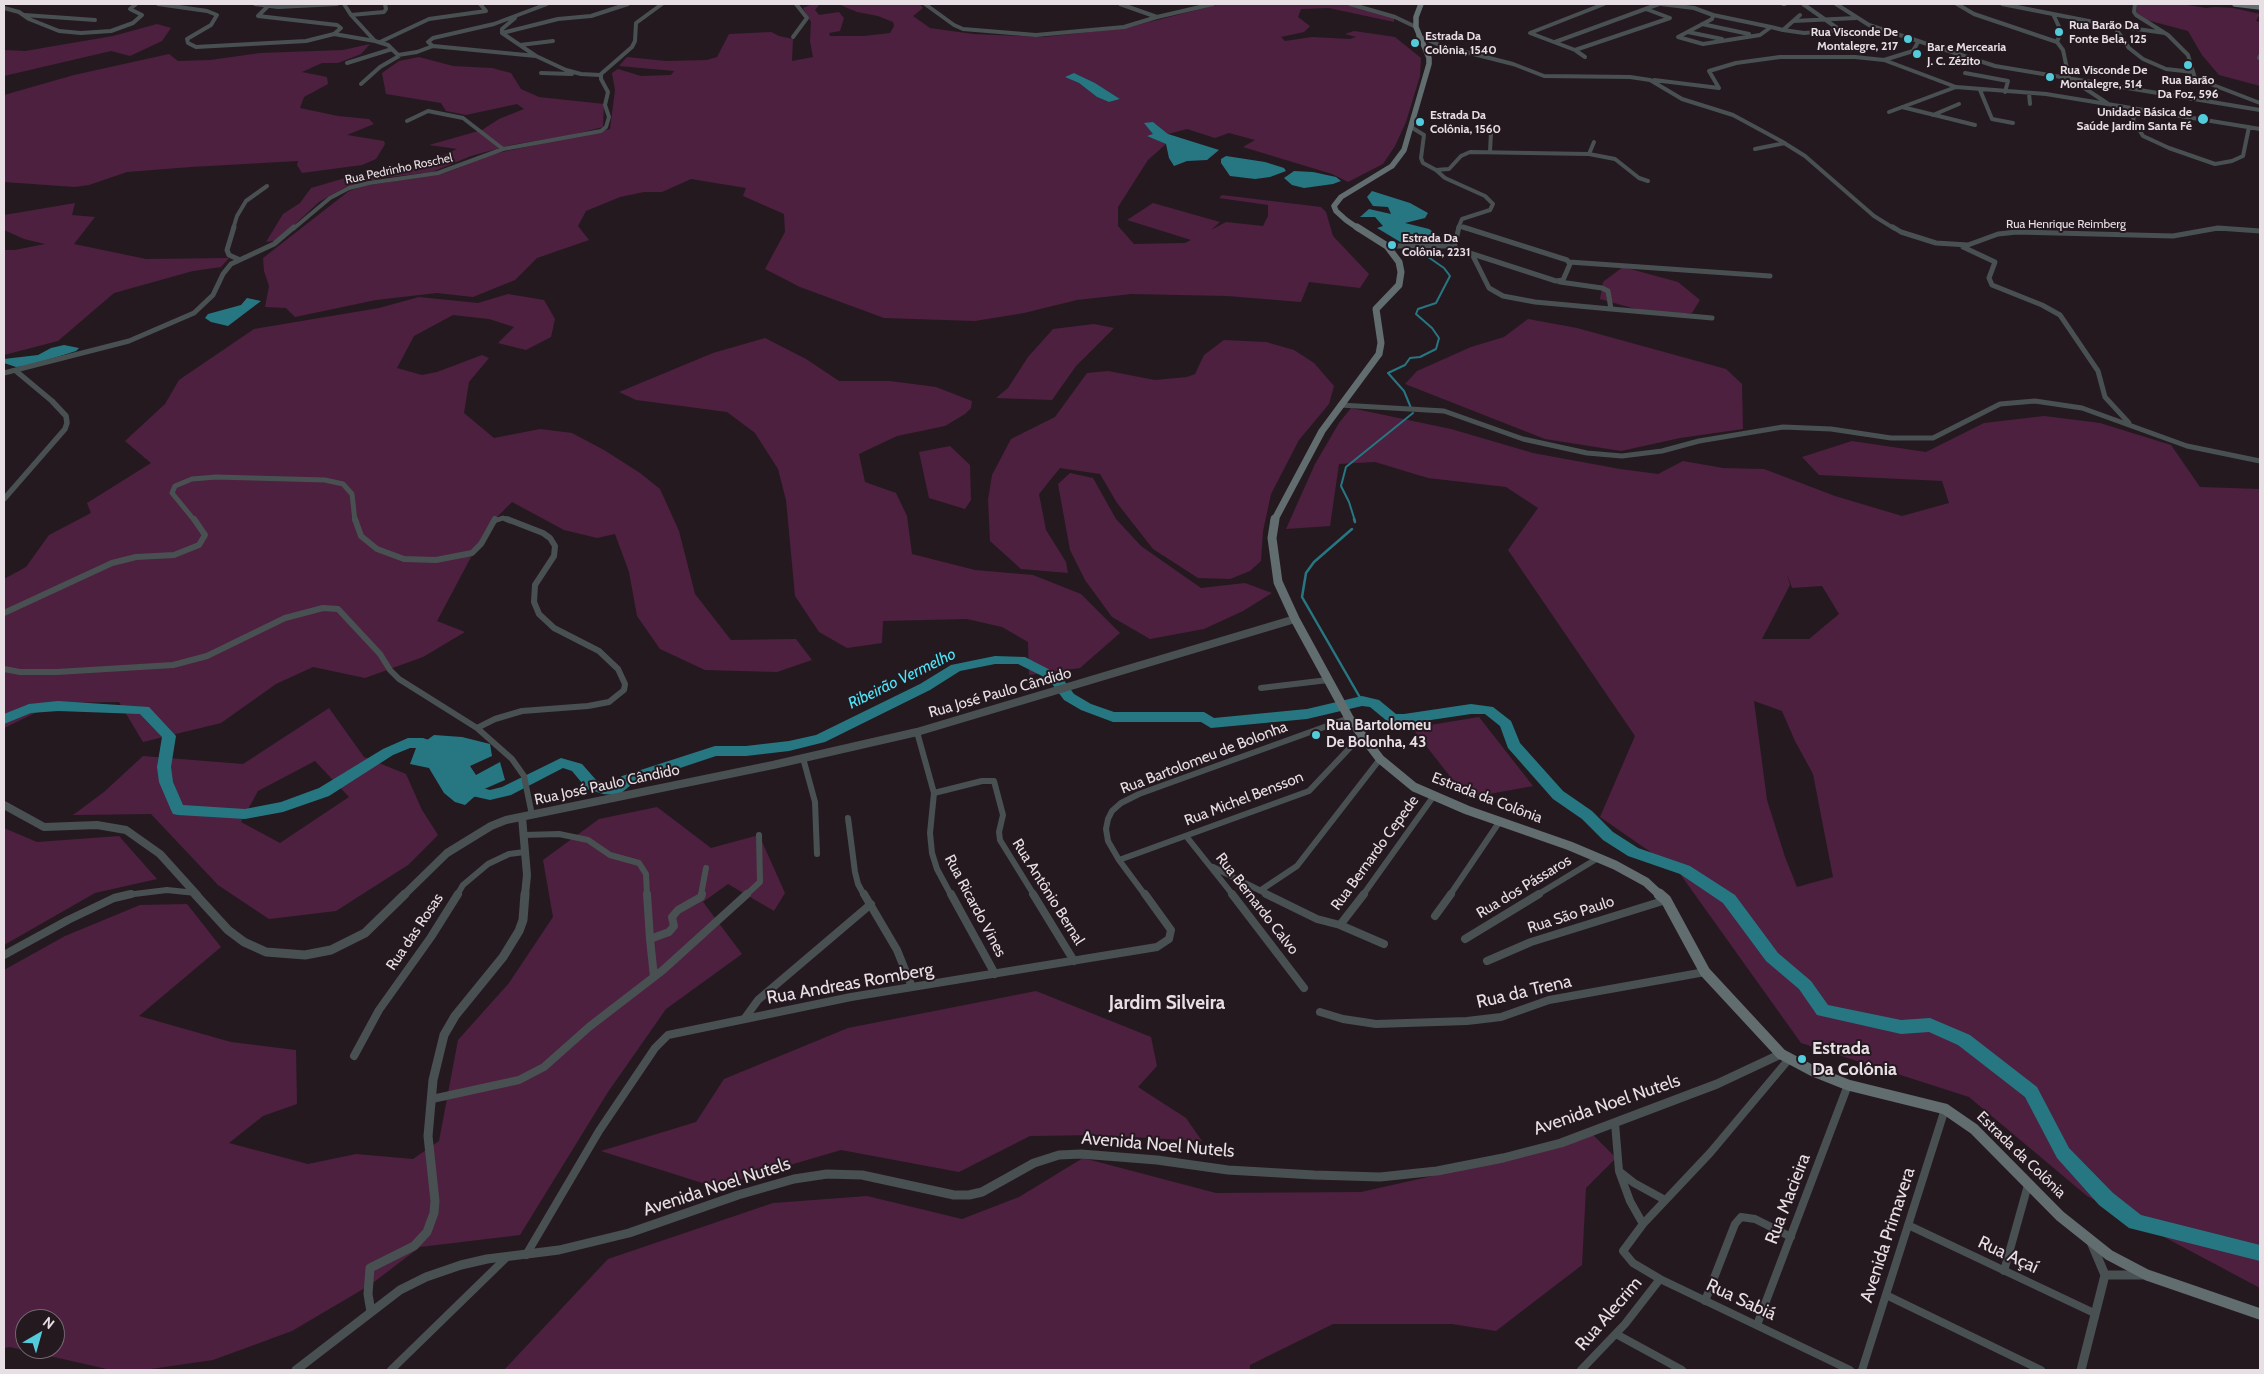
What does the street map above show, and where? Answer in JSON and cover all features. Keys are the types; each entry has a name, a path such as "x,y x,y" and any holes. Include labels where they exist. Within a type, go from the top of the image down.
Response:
{"main road":[{"name":"Estrada da Colônia","path":"1421,4 1416,17 1416,27 1418,36 1429,58 1429,64 1404,150 1399,158 1379,175 1341,197 1334,206 1336,211 1346,220 1387,246 1399,262 1401,272 1399,284 1376,309 1381,343 1379,354 1322,431 1275,517 1273,528 1272,538 1278,582 1295,619 1346,713 1361,736 1380,759 1414,787 1433,797 1598,858 1634,874 1646,882 1666,900 1705,972 1785,1056 1848,1085 1919,1101 1945,1110 1974,1129 2060,1216 2110,1255 2147,1275 2260,1314"},
{"path":"2236,4 2260,7"}],"street":[{"path":"4,8 15,10 59,31 104,31 127,26 140,18 141,14 130,9 136,4"},
{"path":"158,4 210,12 216,15 211,25 187,39 190,44 196,47 301,42 334,34 341,30 341,26 258,16 269,5"},
{"path":"255,4 337,4"},
{"path":"344,4 351,15 375,41"},
{"path":"351,15 384,12 386,9 384,4"},
{"path":"380,42 429,19 486,10 480,4"},
{"path":"433,46 428,42 433,38 490,25 547,4"},
{"path":"502,33 558,19 591,16 628,4"},
{"path":"540,73 600,75 632,47 636,23 662,4"},
{"path":"792,37 807,18 796,4"},
{"path":"925,4 958,27 979,31 1027,34 1057,34 1124,27 1213,4"},
{"path":"1120,4 1158,17"},
{"path":"1350,4 1395,17 1416,27"},
{"path":"1585,57 1575,50 1530,33 1604,4"},
{"path":"1554,42 1660,4 1694,8 1714,15 1783,30 1804,33 1840,30 1804,4"},
{"path":"1694,8 1697,4"},
{"path":"1836,4 1869,25 1995,66 2260,110"},
{"path":"1957,4 1974,14 2057,42 2063,50 2069,78 2108,104"},
{"path":"2002,4 2166,34"},
{"path":"2135,4 2134,12 2136,15 2166,34 2190,57 2194,78 2260,103"},
{"path":"1575,50 1670,18 1646,9"},
{"path":"22,14 95,20"},
{"path":"2053,14 2061,32 2057,42"},
{"path":"502,33 502,29 518,15"},
{"path":"1714,15 1712,19 1678,37 1703,44 1760,35 1771,27"},
{"path":"1783,30 1800,15"},
{"path":"1793,21 1857,18"},
{"path":"1702,24 1752,35"},
{"path":"2114,26 2126,46 2135,54 2168,70 2193,72"},
{"path":"1688,32 1725,40"},
{"path":"502,33 536,56 581,74"},
{"path":"334,34 380,42 392,48 399,56"},
{"name":"Rua Henrique Reimberg","path":"1418,36 1442,46 1503,62 1544,76 1630,77 1650,80 1682,98 1733,115 1786,143 1813,162 1867,210 1895,228 1927,241 1962,246 1998,234 2017,232 2173,236 2218,228 2260,230"},
{"path":"519,45 553,41"},
{"path":"1884,60 1913,51 1918,42"},
{"path":"360,84 380,67 399,56 433,46 536,56"},
{"path":"347,63 392,48"},
{"path":"1650,80 1719,88 1709,71 1746,61 1775,58 1855,57 1884,60 1956,87 2028,93 2108,104 2258,129 2260,123"},
{"path":"1965,73 2008,82 2005,92"},
{"name":"Rua Pedrinho Roschel","path":"4,373 16,372 129,341 187,317 200,310 208,301 216,290 226,269 238,259 274,244 328,200 349,188 443,172 503,149 584,135 604,129 609,117 605,105 608,95 600,75"},
{"path":"1889,112 1956,87"},
{"path":"1980,90 1992,119 2013,123"},
{"path":"2028,93 2030,104"},
{"path":"1932,115 1959,104"},
{"path":"1902,107 1975,125"},
{"path":"2137,109 2133,120 2143,136 2181,153 2215,164 2232,161 2243,156 2248,127"},
{"path":"407,121 428,111 463,118 503,149"},
{"path":"1411,127 1420,131 1424,136 1423,163 1446,178 1485,196 1493,204 1490,210 1462,219 1454,248"},
{"path":"1490,152 1491,132"},
{"path":"1589,154 1594,142"},
{"path":"1755,149 1786,143"},
{"path":"1436,170 1449,169 1466,153 1589,154 1615,159 1639,178 1648,181"},
{"path":"238,259 229,255 227,250 237,216 246,201 267,186"},
{"path":"1459,226 1570,262 1770,276"},
{"path":"1387,246 1440,246 1454,248 1559,282 1602,288 1608,291 1611,309"},
{"path":"1962,246 1981,253 1995,262 1988,278 1992,285 2042,305 2060,315 2098,371 2105,397 2134,428"},
{"path":"1472,254 1489,288 1503,296 1535,302 1712,318"},
{"path":"1559,282 1563,280 1570,262"},
{"path":"4,499 65,430 68,423 66,416 52,401 16,372"},
{"path":"1340,405 1444,411 1531,440 1587,453 1622,456 1662,451 1712,439 1783,427 1831,429 1891,438 1933,438 1960,426 2000,404 2017,402 2058,403 2102,414 2134,428 2187,446 2260,461"},
{"path":"4,613 112,563 136,557 174,555 199,545 205,535 202,529 172,492 175,486 192,479 216,477 325,480 343,484 352,494 356,524 361,536 377,549 404,559 452,559 472,553 481,544 495,519 503,518 543,533 550,538 555,546 554,556 535,585 534,602 539,614 554,628 600,650 618,669 625,684 624,690 609,702 574,708 522,711 495,719 477,728"},
{"path":"4,669 20,672 57,672 155,667 189,662 223,649 279,620 314,610 335,608 342,611 399,679 477,728 512,759 524,776 527,787 527,816 524,835 527,875 523,920 519,931 503,957 465,1002 444,1035 433,1080 428,1148 434,1186 434,1213 427,1232 414,1246 370,1268 368,1294 371,1312"},
{"name":"Rua José Paulo Cândido","path":"4,805 44,827 97,825 126,830 160,854 228,930 244,942 266,952 305,955 331,950 365,933 447,853 491,826 527,816 917,732 1083,684 1295,619"},
{"path":"1260,688 1328,680"},
{"name":"Rua Bartolomeu de Bolonha","path":"1157,947 1169,939 1171,930 1119,860 1108,841 1106,829 1112,812 1128,798 1346,713"},
{"name":"Rua Ricardo Vines","path":"917,732 928,764 934,793 930,832 934,861 975,939 996,974"},
{"name":"Rua Michel Bensson","path":"1119,860 1309,791 1361,736"},
{"path":"803,758 815,802 818,854"},
{"path":"1261,890 1297,866 1380,759"},
{"name":"Rua Antônio Bernal","path":"934,793 982,781 994,781 1003,816 999,832 1000,840 1074,961"},
{"name":"Rua Bernardo Cepede","path":"1340,925 1433,797"},
{"path":"848,818 858,884 897,950 912,987"},
{"path":"1435,916 1487,843 1500,821"},
{"path":"524,835 559,834 588,840 610,855 638,863 646,874 654,977"},
{"path":"432,1099 519,1080 532,1074 654,977 760,882 759,835"},
{"name":"Rua Bernardo Calvo","path":"1186,836 1304,988"},
{"name":"Rua das Rosas","path":"354,1056 375,1015 431,937 463,885 488,864 509,854 525,852"},
{"name":"Rua dos Pássaros","path":"1465,939 1598,858"},
{"path":"1211,866 1317,919 1340,925 1384,944"},
{"path":"650,939 670,932 674,926 672,918 678,910 701,897 706,868"},
{"path":"4,954 114,898 168,890 196,893"},
{"name":"Rua São Paulo","path":"1487,961 1531,942 1666,900"},
{"path":"745,1018 758,1000 871,904"},
{"name":"Rua Andreas Romberg","path":"526,1255 599,1131 655,1048 668,1035 745,1018 912,987 1157,947"},
{"name":"Rua da Trena","path":"1320,1012 1343,1019 1376,1024 1475,1020 1501,1017 1549,1000 1705,972"},
{"path":"1615,1123 1619,1171 1630,1201 1643,1224 1710,1153 1785,1056"},
{"name":"Avenida Noel Nutels","path":"296,1370 400,1290 426,1277 461,1265 560,1250 629,1233 738,1195 810,1176 862,1175 954,1195 982,1192 1034,1163 1059,1155 1081,1154 1157,1160 1228,1170 1314,1175 1396,1176 1438,1171 1560,1144 1785,1056"},
{"name":"Rua Macieira","path":"1757,1325 1848,1085"},
{"name":"Avenida Primavera","path":"1862,1370 1945,1110"},
{"path":"1619,1171 1665,1200"},
{"path":"2004,1271 2028,1185"},
{"path":"1705,1302 1735,1224 1741,1217 1755,1220 1791,1236"},
{"name":"Rua Sabiá","path":"1643,1224 1623,1251 1633,1263 1705,1302 1850,1370"},
{"name":"Rua Açaí","path":"1908,1225 2094,1313"},
{"path":"2081,1370 2105,1275 2090,1240"},
{"path":"391,1370 507,1257"},
{"path":"2105,1275 2147,1275"},
{"name":"Rua Alecrim","path":"1581,1370 1616,1334 1660,1279"},
{"path":"1886,1295 2041,1370"},
{"path":"1616,1334 1682,1370"}],"shaded area":[{"path":"838,4 920,4 923,8 913,16 930,28 973,34 1044,37 1126,28 1220,4 1346,4 1394,18 1394,22 1329,8 1301,9 1298,17 1310,26 1304,32 1281,37 1285,41 1312,37 1350,39 1356,37 1345,34 1354,31 1395,37 1421,58 1420,76 1406,122 1395,146 1383,164 1348,182 1332,174 1243,147 1255,140 1229,133 1215,138 1187,129 1168,134 1153,122 1154,135 1149,136 1166,144 1148,160 1118,207 1118,226 1134,244 1185,243 1191,240 1127,220 1153,203 1220,222 1211,230 1226,222 1263,226 1268,216 1268,205 1219,198 1222,195 1321,207 1326,212 1333,236 1369,274 1360,288 1309,282 1301,302 1227,296 1131,294 1077,300 1024,313 975,321 884,318 800,287 765,269 785,232 784,214 743,196 746,188 691,179 662,192 644,192 620,197 586,211 578,226 589,240 537,258 515,280 473,297 437,293 376,300 295,317 286,308 265,307 269,286 264,271 263,258 349,191 364,186 445,173 493,154 610,129 615,90 612,73 618,69 641,76 671,75 674,71 619,66 627,57 666,61 707,60 717,57 729,34 771,32 793,39 792,61 813,57 810,41 811,22 803,8 810,5 819,5 815,10 819,15 839,12 844,18 840,31 829,33 830,36 864,36 890,33 894,26 893,22 878,16 857,12","holes":["1074,73 1095,83 1120,99 1109,102 1097,97 1079,83 1066,77"]},
{"path":"2137,4 2181,4 2206,8 2233,8 2260,14 2256,21 2260,22 2260,86 2219,75 2202,55 2188,31 2143,19 2136,15"},
{"path":"157,24 171,28 162,41 130,56 111,51 4,76 4,50 25,51 113,36"},
{"path":"370,44 361,54 338,63 322,63 302,72 327,77 328,84 304,97 300,108 338,116 369,119 374,124 347,135 384,141 385,144 376,159 362,165 302,173 297,165 298,161 191,167 127,172 89,185 75,187 4,182 4,95 74,75 169,54 178,61 210,60 260,53 343,50"},
{"path":"419,57 453,66 492,68 511,73 521,89 539,97 604,104 603,127 571,135 511,145 471,156 432,172 382,178 346,187 319,202 278,240 266,242 283,214 300,203 311,188 352,176 406,172 457,149 429,145 482,130 499,119 524,109 517,104 466,115 446,111 441,103 386,94 382,73 399,61"},
{"path":"75,203 72,215 95,217 74,244 146,259 229,258 221,267 193,271 114,293 58,341 4,355 4,250 15,250 45,244 24,239 4,230 4,215"},
{"path":"1623,267 1678,282 1700,300 1692,313 1650,313 1600,299 1603,282"},
{"path":"508,294 544,300 555,319 551,337 526,350 498,343 514,327 489,319 453,315 414,336 397,368 422,375 437,372 482,355 489,358 469,382 464,413 494,438 540,429 572,433 604,450 640,473 660,489 679,531 695,594 731,640 796,639 812,660 777,672 705,670 660,649 637,616 629,572 615,534 597,538 564,530 512,502 487,527 437,621 465,632 423,657 365,678 313,667 276,684 221,723 143,742 119,702 56,703 4,728 4,579 26,567 49,535 91,513 87,503 151,463 125,441 165,404 179,380 254,329 379,308 419,297 478,303"},
{"path":"1528,319 1577,328 1726,369 1742,384 1743,429 1680,438 1621,451 1545,439 1405,384 1417,371 1471,347 1504,337"},
{"path":"1094,324 1114,328 1076,366 1052,400 996,398 1008,388 1028,357 1053,329"},
{"path":"765,338 806,359 839,381 890,381 936,387 972,401 971,408 965,414 945,426 897,436 859,454 865,482 896,493 907,516 912,554 975,570 1033,575 1081,594 1120,633 1080,668 1029,675 1028,642 1002,627 967,619 883,621 882,643 847,648 819,632 795,596 786,500 778,469 755,433 727,412 636,400 619,392 713,353"},
{"path":"1224,340 1266,342 1294,350 1314,363 1334,386 1329,404 1299,440 1271,494 1263,531 1261,561 1250,571 1230,579 1198,578 1153,549 1117,503 1100,474 1060,468 1039,494 1046,530 1066,562 1068,573 1021,569 990,541 988,500 992,475 1011,439 1055,417 1087,373 1108,371 1155,380 1187,377 1195,374 1204,355"},
{"path":"1351,408 1451,429 1533,453 1658,474 1683,461 1723,468 1764,469 1835,496 1902,516 1949,503 1942,481 1819,475 1802,457 1852,441 1926,452 1984,423 2044,416 2100,423 2171,445 2200,487 2260,489 2260,1288 2087,1196 1969,1097 1801,1043 1678,871 1600,817 1635,736 1508,550 1538,508 1506,487 1428,478 1375,462 1339,464 1330,526 1286,529 1315,464 1339,423","holes":["1787,574 1792,588 1822,586 1839,614 1809,639 1762,639 1790,585","1754,701 1782,711 1795,741 1813,774 1833,877 1797,887 1785,857 1767,800"]},
{"path":"950,446 970,465 971,500 965,509 929,498 919,452"},
{"path":"1070,473 1093,478 1116,519 1141,546 1201,588 1245,583 1272,593 1243,611 1204,629 1150,639 1112,617 1085,580 1070,550 1058,484"},
{"path":"329,708 364,757 406,774 422,810 438,835 408,865 336,911 269,919 218,885 151,814 73,815 104,792 143,756 243,764","holes":["315,761 349,797 280,843 241,822 258,791"]},
{"path":"1479,717 1533,786 1467,798 1412,728"},
{"path":"657,807 711,848 759,835 785,893 774,911 728,884 703,902 742,954 666,1009 608,1092 520,1235 420,1247 370,1285 292,1331 213,1360 144,1370 111,1370 63,1359 65,1359 65,1309 15,1309 15,1348 4,1348 4,970 65,936 140,905 187,904 221,947 139,1016 231,1042 296,1050 297,1104 263,1116 229,1143 308,1164 356,1154 413,1159 439,1141 458,1040 509,983 553,917 543,860 599,819"},
{"path":"4,828 37,842 119,836 157,879 95,893 4,945"},
{"path":"1036,991 1151,1037 1157,1066 1138,1087 1186,1118 1202,1141 1095,1135 1030,1136 959,1172 841,1150 715,1187 601,1151 696,1122 724,1079 848,1028"},
{"path":"1593,1135 1616,1158 1586,1188 1582,1265 1496,1331 1452,1324 1333,1324 1250,1365 1250,1370 504,1370 608,1259 773,1203 867,1196 962,1219 1019,1197 1083,1158 1216,1193 1361,1192 1437,1175"}],"water":[{"path":"1074,73 1095,83 1120,99 1109,102 1097,97 1079,83 1065,77"},
{"path":"1153,122 1168,134 1219,150 1207,160 1187,161 1174,166 1169,158 1166,144 1147,136 1153,134 1144,123"},
{"path":"1226,156 1265,162 1284,168 1286,171 1270,177 1255,179 1230,176 1221,163 1221,159"},
{"path":"1294,171 1313,172 1336,177 1341,181 1304,188 1292,185 1284,178"},
{"path":"1372,191 1410,203 1428,213 1425,218 1405,223 1429,229 1439,236 1436,241 1402,243 1377,228 1383,226 1375,217 1360,217 1369,209 1391,214 1388,207 1373,206 1367,197"},
{"path":"247,298 261,301 228,326 211,322 205,318 208,314 241,305"},
{"path":"64,345 79,348 76,351 28,366 16,367 4,363 4,359 38,355 51,348"},
{"path":"434,735 462,737 490,744 492,756 470,766 476,775 500,762 505,780 482,790 465,805 455,802 444,793 429,768 410,764 416,748"}],"waterway":[{"path":"1408,243 1444,268 1450,276 1436,303 1418,309 1416,314 1432,328 1439,338 1436,349 1420,357 1410,358 1405,365 1388,373 1404,391 1411,408"},
{"path":"1355,521 1341,486 1346,467 1413,413"},
{"path":"1352,529 1314,562 1306,573 1302,597 1362,701"},
{"name":"Ribeirão Vermelho","path":"465,783 477,792 490,795 506,791 561,763 577,767 592,785 603,789 615,790 627,780 715,751 746,751 789,746 820,739 925,687 956,668 995,660 1020,660 1047,673 1055,678 1069,697 1086,707 1113,717 1204,717 1211,723 1307,714 1362,701 1374,703 1392,718 1404,719 1471,709 1488,710 1506,724 1513,745 1558,795 1587,815 1608,836 1633,852 1685,870 1729,899 1772,957 1805,985 1823,1010 1901,1027 1930,1025 1964,1040 2031,1092 2063,1153 2106,1199 2136,1222 2260,1253"},
{"name":"Ribeirão Vermelho","path":"4,719 29,709 58,706 144,710 169,736 164,767 166,782 178,810 245,814 283,807 324,792 388,752 408,743 423,743 441,749"}],"place":[{"name":"Rua Barão Da Fonte Bela, 125","path":"2059,32"},
{"name":"Rua Visconde De Montalegre, 217","path":"1908,39"},
{"name":"Estrada Da Colônia, 1540","path":"1415,43"},
{"name":"Bar e Mercearia J. C. Zézito","path":"1917,54"},
{"name":"Rua Barão Da Foz, 596","path":"2188,65"},
{"name":"Rua Visconde De Montalegre, 514","path":"2050,77"},
{"name":"Unidade Básica de Saúde Jardim Santa Fé","path":"2203,119"},
{"name":"Estrada Da Colônia, 1560","path":"1420,122"},
{"name":"Estrada Da Colônia, 2231","path":"1392,245"},
{"name":"Rua Bartolomeu De Bolonha, 43","path":"1316,735"},
{"name":"Estrada Da Colônia","path":"1802,1059"}],"district":[{"name":"Jardim Silveira","path":"1167,1003"}]}
